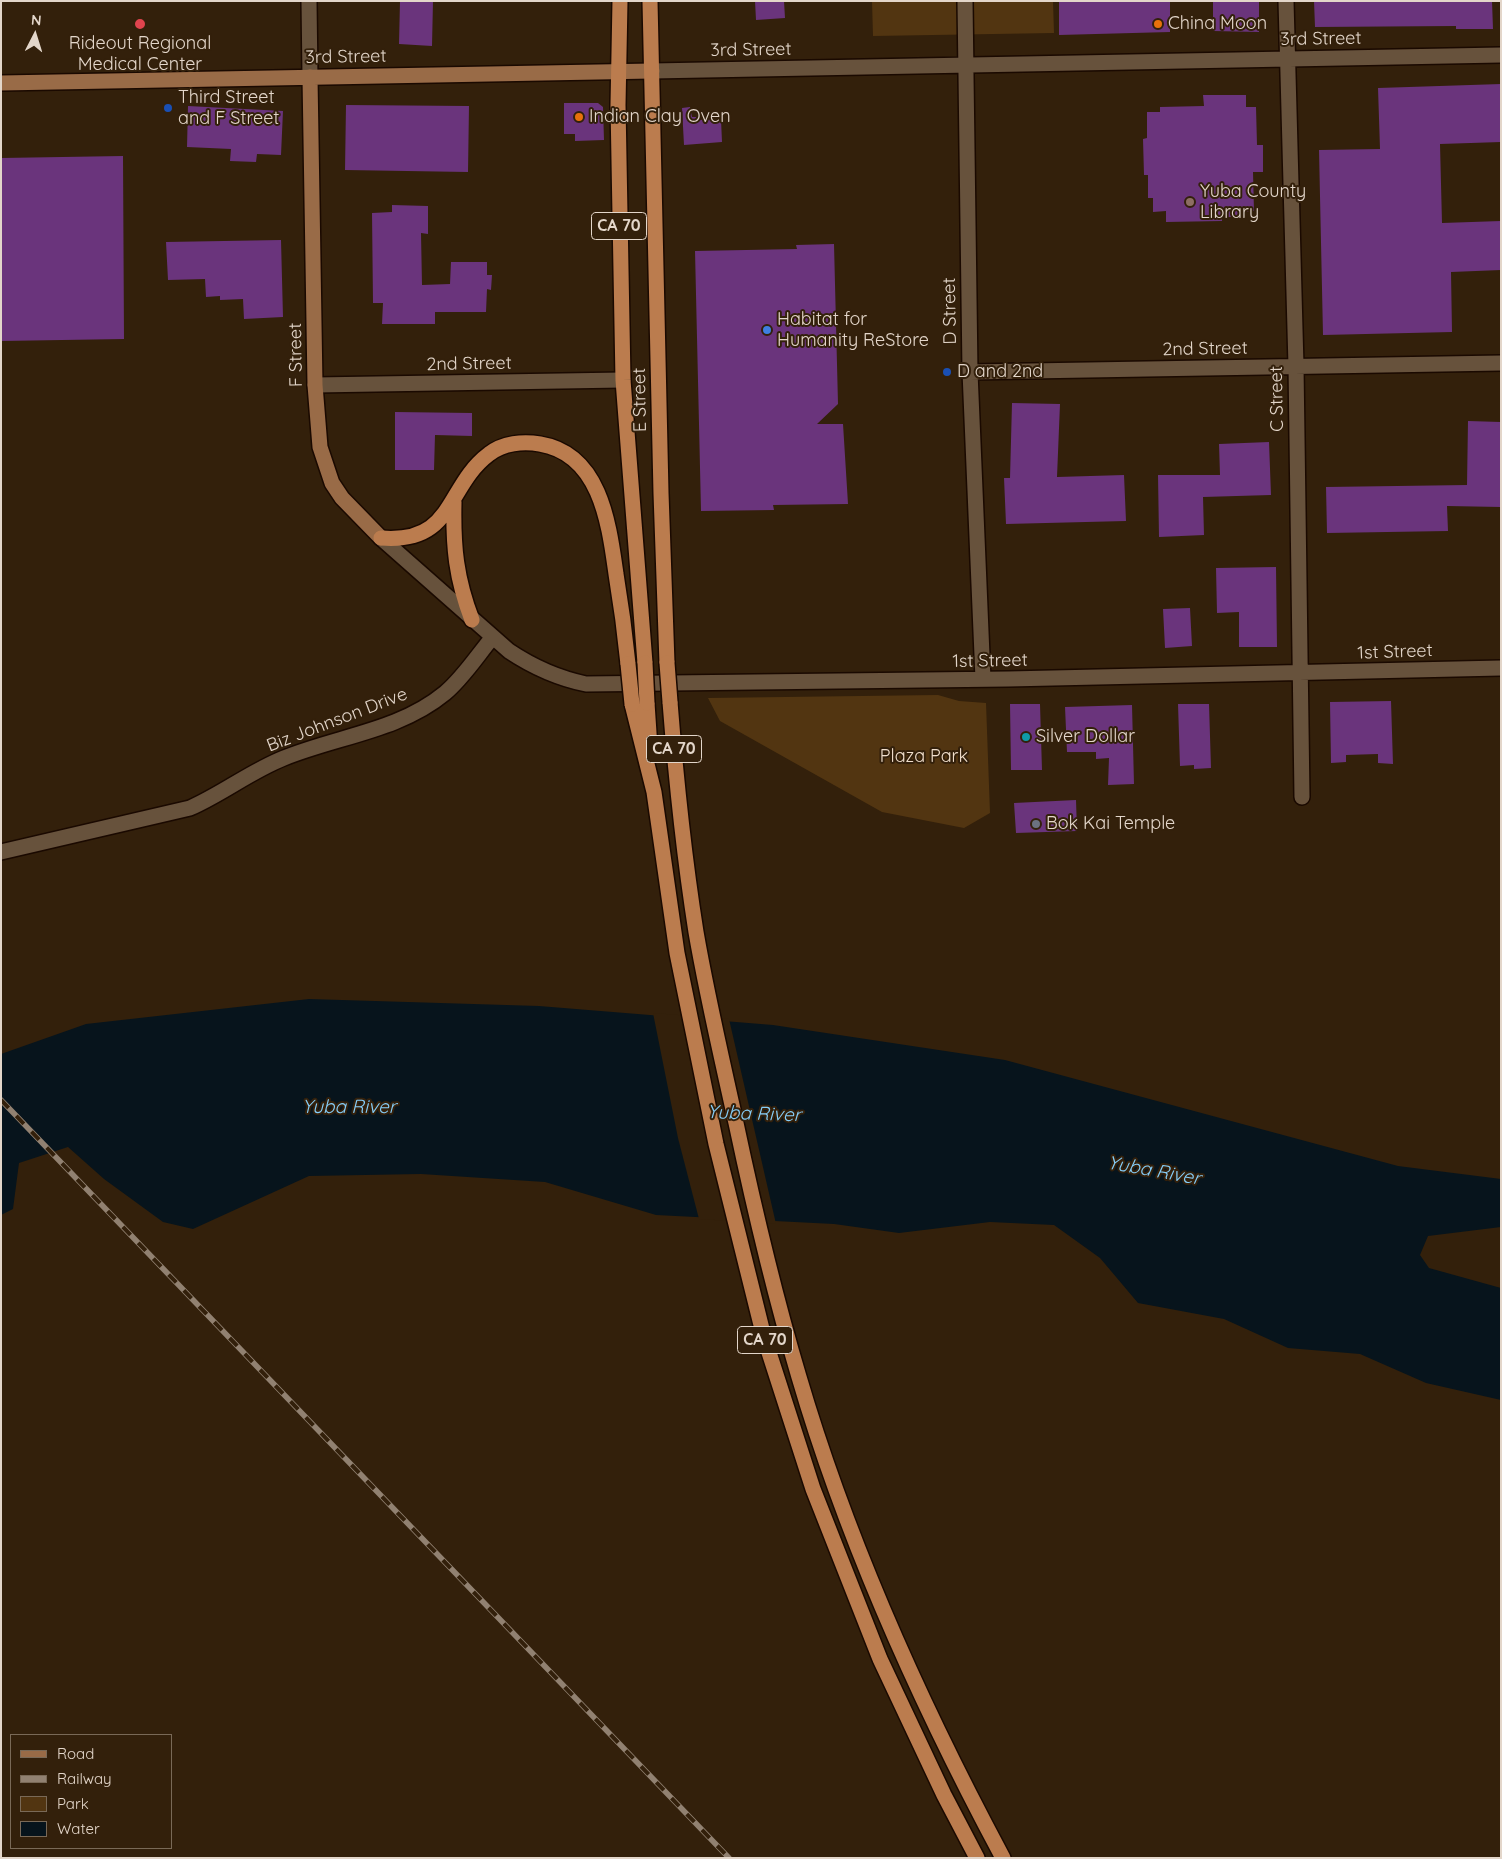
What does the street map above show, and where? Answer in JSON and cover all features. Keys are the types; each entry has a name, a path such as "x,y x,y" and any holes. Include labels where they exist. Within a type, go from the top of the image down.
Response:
{"highway":[{"name":"E Street","path":"620,1 618,72 623,380 645,663 639,703 677,953 716,1144 764,1337 785,1406 813,1489 880,1660 944,1795 977,1858"},
{"name":"E Street","path":"650,1 660,493 667,663 678,796 695,922 712,1016 744,1162 798,1376 847,1517 877,1594 918,1689 972,1801 1003,1858"},
{"path":"381,538 397,540 419,534 437,523 454,502 465,481 482,460 491,453 510,445 526,443 545,445 562,452 577,463 596,490 606,517 628,664 639,703"},
{"path":"454,502 454,553 458,577 472,620"}],"main road":[{"name":"3rd Street","path":"1,82 652,71"},
{"name":"F Street","path":"310,76 315,385 320,447 332,483 342,498 381,538"}],"street":[{"name":"F Street","path":"308,1 310,76"},
{"name":"D Street","path":"965,1 970,372 983,680"},
{"name":"C Street","path":"1286,1 1296,366 1302,797"},
{"name":"3rd Street","path":"652,71 1501,55"},
{"name":"2nd Street","path":"970,372 1501,363"},
{"name":"2nd Street","path":"315,385 623,380"},
{"name":"F Street","path":"381,538 492,638"},
{"name":"1st Street","path":"492,638 530,665 550,674 586,684 983,680 1501,668"},
{"name":"Biz Johnson Drive","path":"1,852 190,808 214,797 282,758 384,727 426,707 446,692 492,638"}],"green space":[{"path":"872,1 1053,1 1054,33 873,36"},
{"name":"Plaza Park","path":"938,695 959,701 986,703 990,813 964,828 882,812 720,721 708,698"}],"water":[{"name":"Yuba River","path":"309,999 539,1006 773,1025 1005,1060 1398,1166 1501,1179 1501,1227 1428,1236 1420,1255 1429,1268 1501,1288 1501,1400 1426,1383 1360,1354 1288,1348 1224,1319 1138,1303 1100,1258 1054,1225 990,1222 899,1233 834,1224 656,1215 545,1182 421,1174 309,1176 193,1229 163,1222 104,1179 68,1147 19,1163 13,1209 1,1215 1,1054 86,1024"}],"pier":[{"path":"653,1013 729,1019 776,1224 699,1219 678,1138"}],"building":[{"path":"400,1 433,1 432,46 399,44"},
{"path":"755,1 784,1 785,18 756,20"},
{"path":"1059,1 1170,1 1170,32 1059,35"},
{"path":"1213,1 1259,1 1259,32 1213,31"},
{"path":"1314,1 1492,1 1493,29 1456,29 1456,26 1315,27"},
{"path":"1501,84 1501,142 1440,144 1442,223 1501,221 1501,270 1451,272 1452,332 1323,335 1319,150 1380,149 1378,88"},
{"path":"1203,95 1246,95 1246,107 1256,107 1257,145 1263,145 1263,172 1253,172 1254,211 1239,212 1239,217 1222,217 1222,221 1166,222 1166,211 1153,212 1153,198 1148,198 1148,175 1144,175 1143,139 1147,138 1147,112 1160,112 1160,107 1204,106"},
{"path":"564,103 598,103 603,107 604,140 575,141 575,134 564,134"},
{"path":"346,105 469,106 468,172 345,170"},
{"path":"188,106 283,111 281,155 257,154 256,162 230,161 231,149 187,147"},
{"path":"690,107 692,117 696,117 696,120 721,119 722,142 684,145 682,108"},
{"path":"123,156 124,339 1,341 1,158"},
{"path":"392,205 428,206 428,234 421,233 422,285 450,284 451,262 487,262 487,275 492,275 491,290 487,289 486,312 435,312 435,324 382,324 383,303 373,303 372,213 392,212"},
{"path":"281,240 283,317 244,319 243,299 220,300 220,296 206,297 205,279 168,280 166,242"},
{"name":"Habitat for Humanity ReStore","path":"834,244 838,404 817,424 843,424 848,504 773,505 774,510 701,511 695,251 797,249 796,245"},
{"path":"1012,403 1060,404 1057,477 1124,475 1126,521 1006,524 1004,478 1010,478"},
{"path":"395,412 472,413 472,436 435,435 434,470 395,470"},
{"path":"1468,421 1501,422 1501,507 1447,506 1448,531 1327,533 1326,487 1467,485"},
{"path":"1269,442 1271,495 1203,497 1204,535 1159,537 1158,475 1220,475 1219,444"},
{"path":"1276,567 1277,647 1239,647 1239,612 1217,613 1216,568"},
{"path":"1190,608 1192,646 1165,648 1163,609"},
{"path":"1391,701 1393,764 1378,763 1378,754 1346,755 1346,762 1331,763 1330,702"},
{"name":"Silver Dollar","path":"1010,704 1040,704 1042,770 1011,770"},
{"path":"1178,704 1209,704 1211,768 1194,769 1194,765 1180,766"},
{"path":"1132,705 1134,784 1108,785 1109,758 1096,759 1096,752 1067,752 1065,707"},
{"path":"1076,800 1077,831 1016,833 1014,803"}],"railway":[{"path":"1,1100 729,1858"}],"place":[{"name":"Rideout Regional Medical Center","path":"140,24"},
{"name":"China Moon","path":"1158,24"},
{"name":"Third Street and F Street","path":"168,108"},
{"name":"Indian Clay Oven","path":"579,117"},
{"name":"Yuba County Library","path":"1190,202"},
{"name":"Habitat for Humanity ReStore","path":"767,330"},
{"name":"D and 2nd","path":"947,372"},
{"name":"Silver Dollar","path":"1026,737"},
{"name":"Bok Kai Temple","path":"1036,824"}]}
